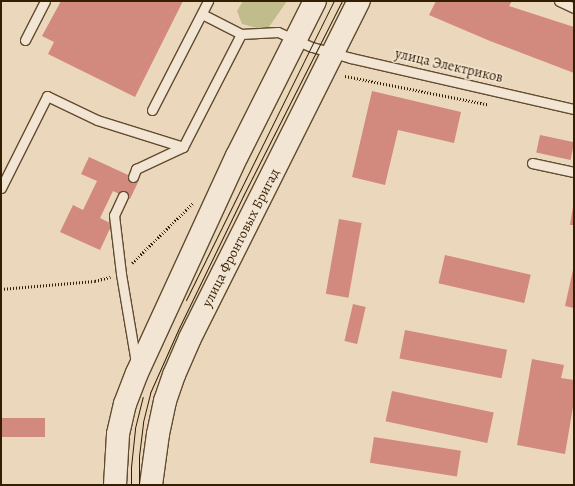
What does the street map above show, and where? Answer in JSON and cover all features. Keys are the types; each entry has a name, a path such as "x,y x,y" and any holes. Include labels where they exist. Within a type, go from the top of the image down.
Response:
{"main road":[{"path":"115,485 118,434 126,404 137,373 238,156 315,1"},
{"name":"улица Фронтовых Бригад","path":"151,485 158,434 165,401 174,375 190,338 326,51 359,1"}],"lane":[{"path":"25,40 45,1"},
{"path":"152,110 208,1"},
{"path":"559,1 574,8"},
{"path":"133,177 136,169 183,146 241,34 202,14"},
{"name":"улица Электриков","path":"241,34 278,32 326,51 574,109"},
{"path":"1,188 47,96 97,120 183,146"},
{"path":"532,163 574,172"},
{"path":"123,196 114,215 121,274 137,373"}],"path":[{"path":"345,76 490,104"},
{"path":"1,289 95,281 121,274 193,203"}],"shaded area":[{"path":"243,1 287,1 269,27 257,28 242,24 237,11"}],"building":[{"path":"61,1 183,1 135,97 48,54 54,42 42,36"},
{"path":"436,1 512,1 509,6 574,27 574,73 490,41 429,15"},
{"path":"372,91 461,112 454,143 398,130 385,185 352,177"},
{"path":"540,135 574,142 570,160 536,153"},
{"path":"89,157 139,180 130,199 113,191 100,218 112,224 100,250 60,232 73,205 83,210 97,181 81,174"},
{"path":"573,207 574,225 570,225"},
{"path":"339,219 362,223 348,298 326,294"},
{"path":"445,255 531,275 524,303 438,283"},
{"path":"574,270 574,308 565,306"},
{"path":"353,304 366,307 357,344 344,341"},
{"path":"405,330 507,350 502,378 399,358"},
{"path":"532,359 564,365 561,378 574,380 574,401 565,454 517,445"},
{"path":"392,391 494,413 487,443 386,421"},
{"path":"1,418 45,418 45,437 1,437"},
{"path":"374,437 461,451 457,476 370,463"}],"tram line":[{"path":"186,300 334,1"},
{"path":"139,485 139,456 143,422 150,393 178,330 243,196 342,1"},
{"path":"131,485 131,467 135,428 143,397"}]}
